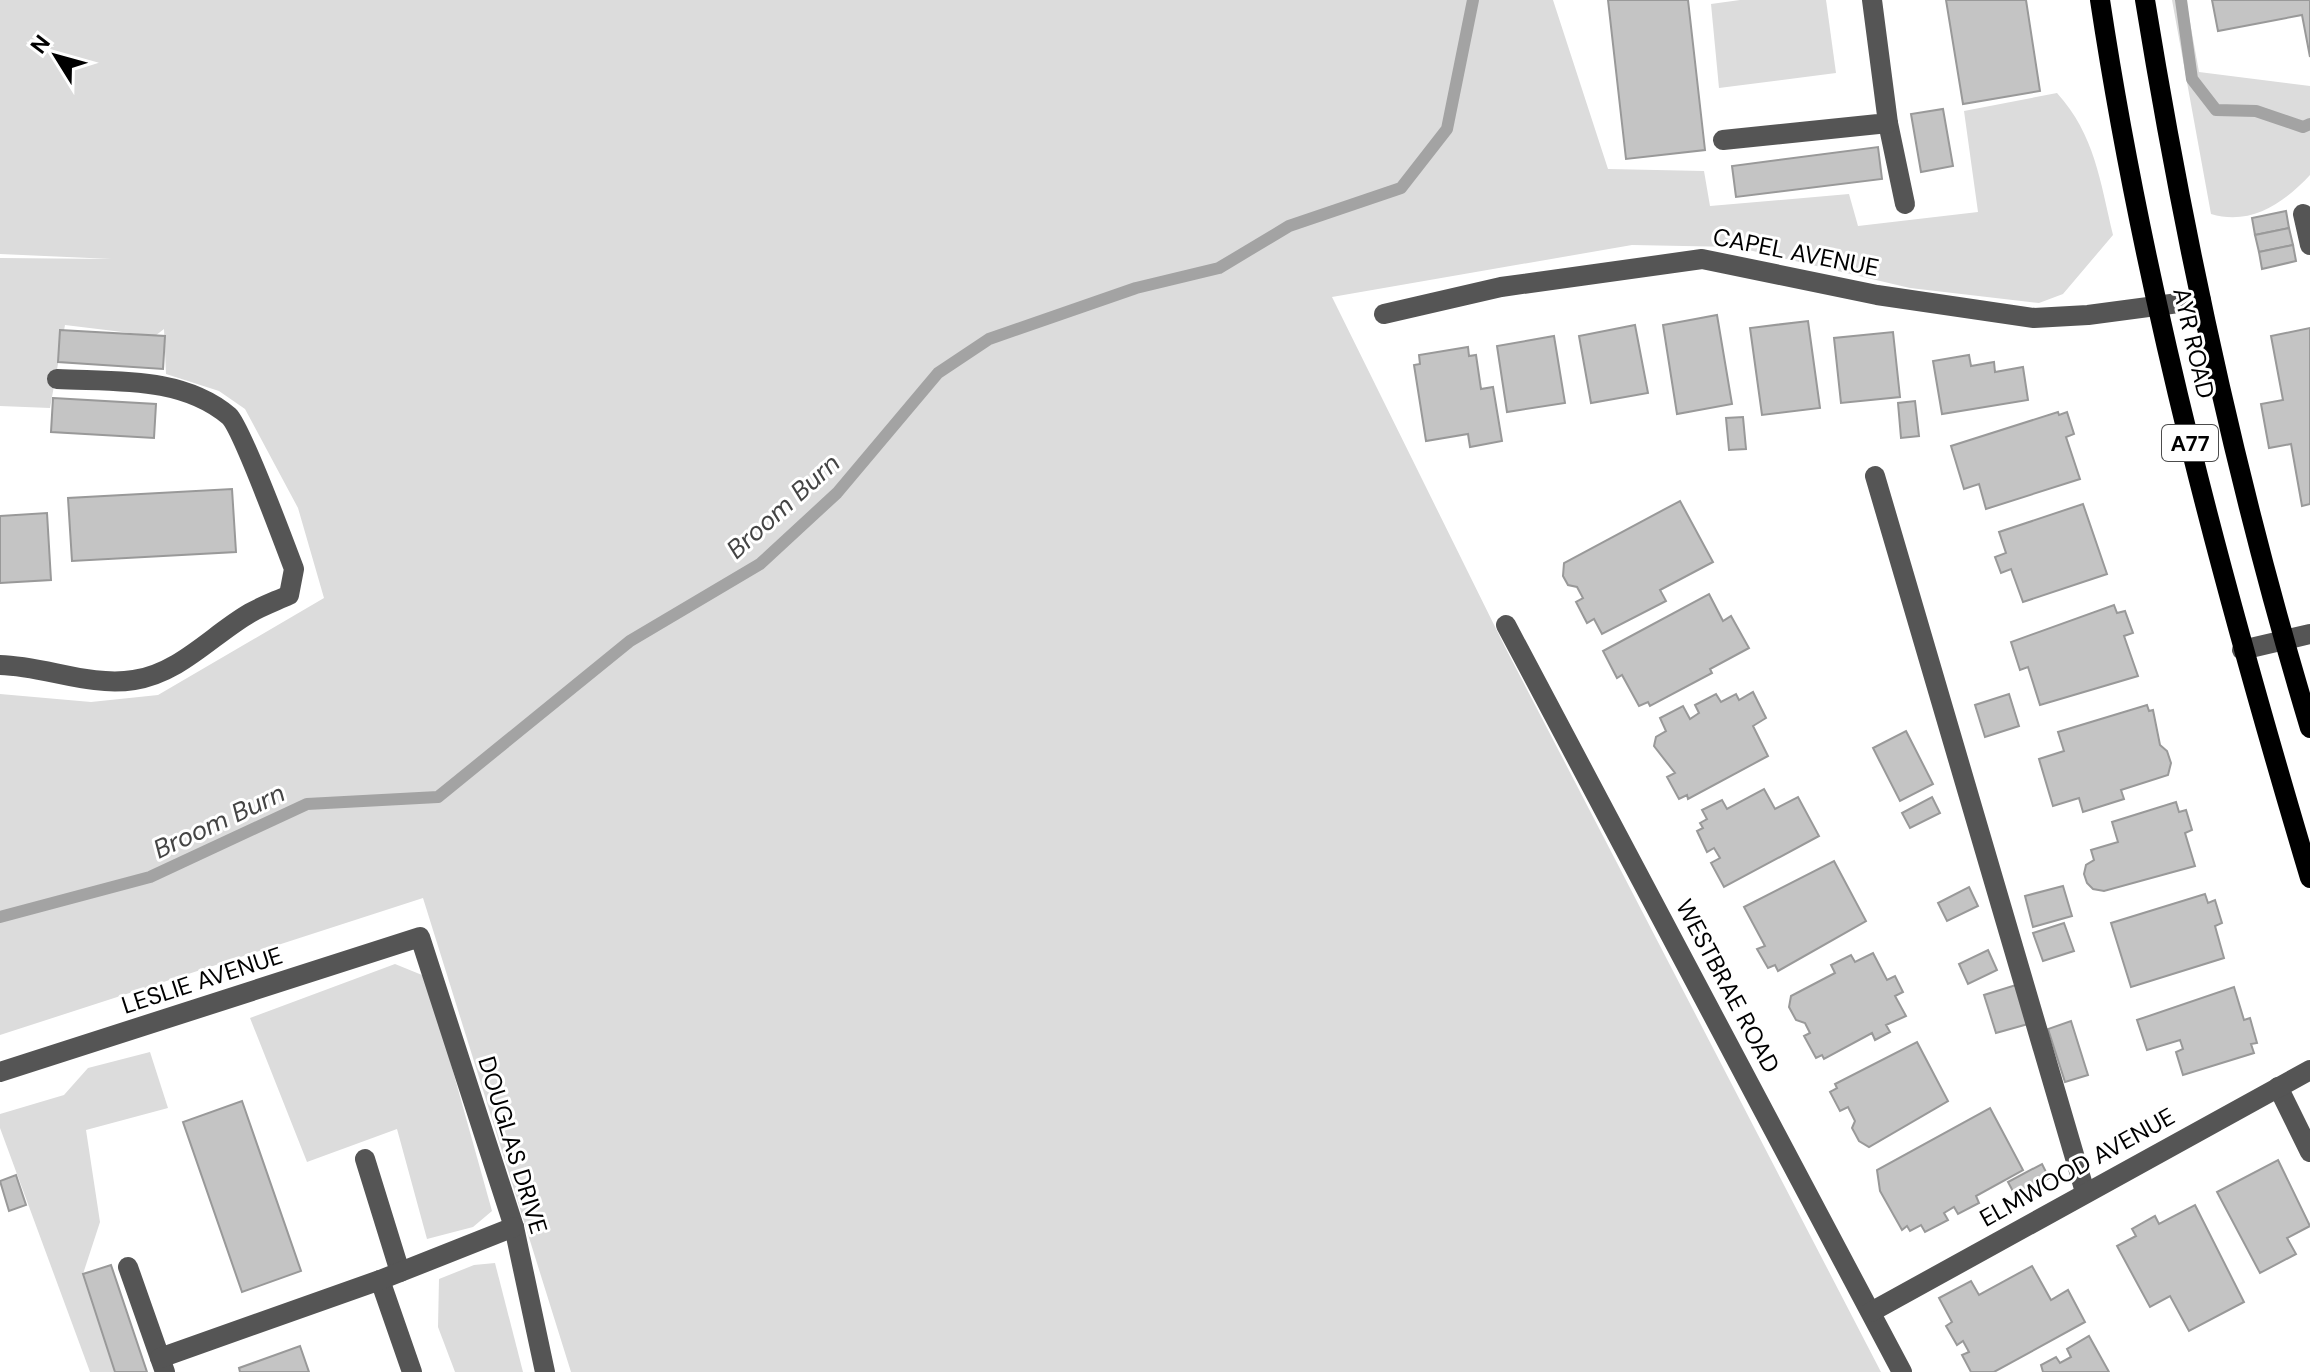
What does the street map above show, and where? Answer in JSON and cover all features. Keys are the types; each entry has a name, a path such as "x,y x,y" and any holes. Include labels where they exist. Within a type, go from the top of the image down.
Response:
{"main road":[{"name":"AYR ROAD","path":"2100,0 2158,305 2242,650 2310,878"},
{"name":"AYR ROAD","path":"2145,0 2176,181 2201,300 2284,643 2310,728"}],"street":[{"path":"1872,0 1888,123 1905,204"},
{"path":"1723,140 1888,123"},
{"path":"2303,214 2310,245"},
{"name":"CAPEL AVENUE","path":"1384,314 1501,287 1702,259 1877,295 2034,318 2088,315 2201,300"},
{"path":"0,665 39,668 90,680 135,680 179,664 250,613 289,595 294,569 232,418 196,394 161,385 57,379"},
{"path":"1875,476 2085,1192"},
{"name":"WESTBRAE ROAD","path":"1506,625 1902,1372"},
{"path":"2242,650 2284,643 2310,634"},
{"name":"LESLIE AVENUE","path":"0,1072 420,937"},
{"name":"DOUGLAS DRIVE","path":"420,937 514,1227 545,1372"},
{"name":"ELMWOOD AVENUE","path":"1871,1312 2310,1070"},
{"path":"2278,1087 2310,1152"},
{"path":"365,1159 400,1272"},
{"path":"128,1267 162,1365 514,1227"},
{"path":"380,1280 412,1372"}],"shaded area":[{"path":"0,0 1553,0 1608,169 1704,171 1710,206 1849,194 1858,226 1978,212 1964,111 2057,93 2070,109 2088,142 2100,177 2113,235 2063,294 2039,303 1910,288 1736,247 1632,245 1332,297 1505,647 1881,1372 571,1372 423,898 0,1035 0,694 91,702 158,695 324,598 298,508 245,409 219,391 166,374 164,329 155,336 65,325 50,408 0,406 0,258 112,259 0,254"},
{"path":"1740,0 1826,0 1836,73 1719,88 1711,4"},
{"path":"2172,0 2186,0 2199,72 2310,86 2310,175 2289,195 2266,210 2240,217 2211,214"},
{"path":"395,964 422,975 437,1014 492,1211 473,1227 427,1239 397,1129 307,1162 250,1018"},
{"path":"150,1052 168,1108 86,1130 100,1222 83,1274 115,1372 90,1372 0,1128 0,1114 64,1095 88,1068"},
{"path":"495,1263 523,1372 455,1372 438,1327 439,1279 474,1265"}],"building":[{"path":"1608,0 1688,0 1705,150 1626,159"},
{"path":"1946,0 2026,0 2040,91 1963,104"},
{"path":"2212,0 2310,0 2310,57 2302,15 2218,31"},
{"path":"1943,109 1953,166 1921,172 1911,114"},
{"path":"1878,147 1882,179 1736,197 1732,166"},
{"path":"2286,211 2289,228 2255,235 2252,218"},
{"path":"2289,228 2293,245 2259,252 2255,235"},
{"path":"2293,245 2296,261 2262,269 2259,252"},
{"path":"1717,315 1732,404 1677,414 1663,325"},
{"path":"1808,321 1820,408 1762,415 1750,328"},
{"path":"1635,325 1648,393 1591,403 1579,336"},
{"path":"2310,328 2310,504 2302,506 2291,444 2269,448 2261,404 2283,400 2271,336"},
{"path":"60,330 165,336 163,369 58,362"},
{"path":"1893,332 1900,397 1841,403 1834,338"},
{"path":"1554,336 1565,403 1507,412 1497,346"},
{"path":"1468,347 1469,356 1476,355 1481,389 1493,387 1502,441 1470,447 1468,434 1426,441 1414,365 1420,364 1419,355"},
{"path":"1969,355 1971,366 1994,362 1995,372 2023,367 2028,400 1942,414 1933,361"},
{"path":"53,398 156,404 154,438 51,432"},
{"path":"1915,401 1919,436 1901,438 1898,403"},
{"path":"2058,412 2059,415 2067,412 2074,434 2066,437 2080,479 1986,509 1979,484 1964,489 1951,446"},
{"path":"1743,417 1746,449 1729,450 1726,418"},
{"path":"232,489 236,552 72,561 68,498"},
{"path":"1680,501 1713,562 1660,590 1666,601 1602,634 1594,619 1587,623 1576,602 1583,598 1577,587 1568,585 1563,576 1564,563"},
{"path":"2083,504 2107,574 2023,602 2011,569 2001,573 1995,557 2006,553 1999,532"},
{"path":"47,513 51,580 0,583 0,516"},
{"path":"1709,594 1723,621 1731,616 1749,648 1710,669 1712,673 1650,706 1648,702 1639,706 1622,675 1617,678 1603,651"},
{"path":"2114,605 2117,613 2125,611 2133,633 2124,636 2138,676 2040,705 2028,667 2020,670 2011,642"},
{"path":"1753,692 1766,718 1753,726 1768,756 1688,799 1687,795 1679,799 1667,777 1675,773 1654,746 1656,737 1666,731 1660,718 1683,706 1690,719 1699,713 1695,705 1716,694 1721,702 1736,694 1739,700"},
{"path":"2009,694 2019,726 1985,737 1975,705"},
{"path":"2147,705 2149,711 2153,710 2160,745 2167,751 2171,763 2168,775 2121,790 2124,799 2083,812 2079,798 2053,806 2039,759 2064,751 2058,732"},
{"path":"1906,731 1933,784 1900,801 1873,748"},
{"path":"1764,789 1775,809 1798,797 1819,836 1724,887 1711,863 1720,858 1714,848 1707,852 1697,831 1703,828 1700,823 1707,819 1702,810 1722,800 1727,809"},
{"path":"1932,797 1940,813 1910,828 1902,813"},
{"path":"2176,802 2179,812 2186,810 2192,830 2185,833 2195,866 2104,891 2093,889 2087,883 2084,874 2086,865 2094,860 2091,850 2118,842 2112,822"},
{"path":"1834,861 1866,921 1778,971 1775,965 1768,968 1757,949 1765,946 1744,907"},
{"path":"2063,886 2072,916 2033,927 2025,896"},
{"path":"1969,887 1978,906 1947,921 1938,903"},
{"path":"2205,894 2208,903 2215,900 2222,923 2215,926 2224,958 2131,987 2111,923"},
{"path":"2064,923 2074,951 2043,961 2033,933"},
{"path":"1988,950 1997,970 1968,984 1959,964"},
{"path":"1873,953 1887,980 1895,976 1903,992 1895,996 1906,1016 1886,1025 1890,1032 1875,1040 1872,1033 1824,1059 1822,1055 1816,1058 1804,1036 1810,1033 1805,1023 1796,1020 1789,1007 1791,996 1835,973 1831,965 1851,955 1855,962"},
{"path":"2016,985 2028,1024 1996,1033 1984,995"},
{"path":"2234,987 2244,1020 2250,1018 2257,1043 2251,1044 2254,1053 2183,1075 2176,1052 2183,1049 2180,1040 2147,1050 2137,1020"},
{"path":"2071,1021 2088,1075 2065,1082 2048,1029"},
{"path":"1917,1042 1948,1101 1869,1147 1859,1141 1852,1128 1855,1121 1848,1107 1840,1111 1830,1092 1837,1088 1835,1084"},
{"path":"242,1101 301,1271 242,1292 183,1122"},
{"path":"1990,1108 2023,1170 1976,1196 1979,1203 1958,1214 1954,1207 1944,1213 1948,1220 1925,1232 1921,1225 1910,1231 1907,1226 1902,1230 1880,1191 1877,1170"},
{"path":"2278,1160 2310,1226 2287,1238 2296,1254 2260,1273 2217,1192"},
{"path":"2042,1164 2049,1178 2016,1197 2008,1182"},
{"path":"16,1175 26,1205 9,1211 0,1181"},
{"path":"2195,1205 2244,1302 2189,1331 2170,1296 2150,1307 2117,1246 2136,1236 2132,1229 2155,1216 2159,1224"},
{"path":"111,1265 147,1372 115,1372 83,1274"},
{"path":"2032,1266 2051,1300 2068,1290 2085,1322 1994,1372 1971,1372 1962,1355 1969,1352 1963,1341 1957,1345 1946,1326 1952,1322 1939,1298 1971,1281 1979,1295"},
{"path":"2089,1336 2109,1372 2043,1372 2041,1365 2056,1357 2060,1363 2071,1357 2067,1349"},
{"path":"300,1346 309,1372 240,1372 239,1368"}],"waterway":[{"name":"Broom Burn","path":"0,917 150,877 307,804 438,797 630,641 760,564 837,493 938,373 989,339 1136,288 1219,268 1289,226 1401,188 1447,129 1473,0"},
{"name":"Broom Burn","path":"2181,0 2192,79 2216,110 2256,111 2303,127 2310,124"}]}
